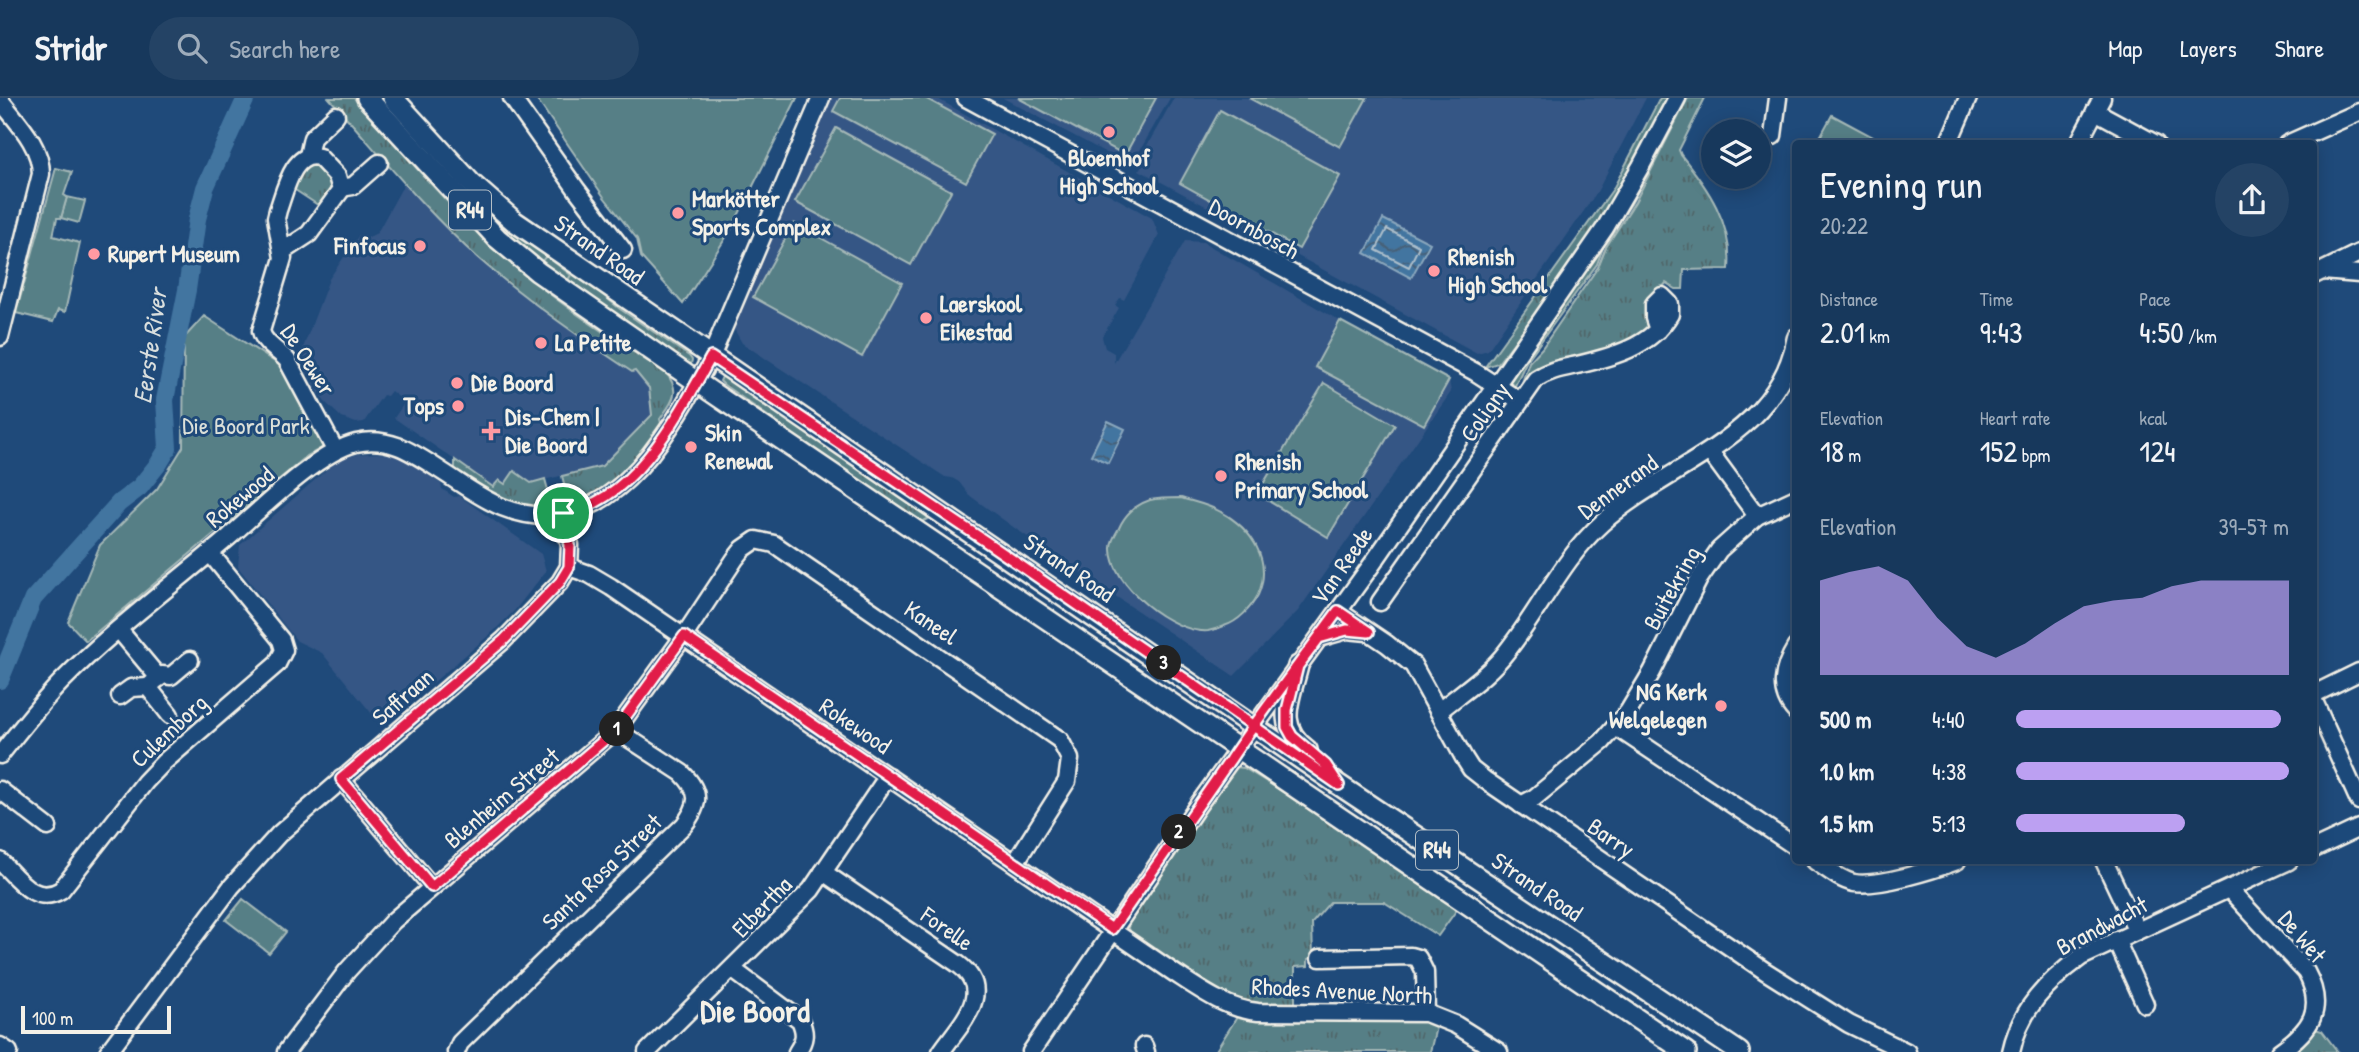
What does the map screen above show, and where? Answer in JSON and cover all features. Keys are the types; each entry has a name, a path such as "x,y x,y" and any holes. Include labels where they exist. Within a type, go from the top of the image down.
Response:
{"main road":[{"name":"R44","path":"367,98 497,238 538,272 1686,1052"},
{"name":"Strand Road","path":"393,98 472,184 514,221 1255,725 1339,785 1739,1052"},
{"path":"1298,666 1286,718 1287,727 1302,746 1326,765 1339,785"}],"street":[{"path":"513,98 623,250"},
{"path":"569,567 570,545 563,513 575,512 600,501 630,479 652,451 697,382 711,357 821,98"},
{"name":"Doornbosch","path":"966,98 1496,384 1520,401"},
{"name":"Van Reede","path":"1031,1052 1112,929 1238,748 1319,638 1605,228 1677,98"},
{"path":"1773,136 1778,98"},
{"path":"1950,140 1968,98"},
{"path":"0,100 38,155 41,174 0,337"},
{"path":"2080,140 2099,105 2150,140"},
{"path":"2296,140 2359,112"},
{"name":"De Oewer","path":"335,450 286,360 262,337 262,327 274,292 283,251 276,218 278,209 299,162 309,156 312,138 337,116"},
{"path":"283,251 314,229 339,195 341,188 337,176 325,161 309,156"},
{"path":"341,188 353,186 379,163"},
{"path":"2317,273 2359,253"},
{"path":"2317,273 2359,274"},
{"name":"Coligny","path":"1380,602 1531,384 1544,374 1620,354 1658,330 1653,310 1656,300 1665,297 1671,308"},
{"name":"Dennerand","path":"1439,711 1501,659 1580,545 1601,524 1640,495 1710,452 1738,429 1770,396 1788,365 1792,351"},
{"name":"Rokewood","path":"0,755 55,688 119,630 335,450 358,442 382,441 403,446 479,496 503,508 533,513 563,513"},
{"path":"1710,452 1757,516"},
{"name":"Buitekring","path":"1521,806 1616,727 1646,683 1713,557 1757,516 1792,500"},
{"name":"Kaneel","path":"684,636 743,549 756,540 766,541 1055,736 1066,748 1070,759 1068,781 1015,863"},
{"name":"Culemborg","path":"0,861 36,894 48,895 61,890 164,762 277,664 284,650 281,640 210,553"},
{"name":"Rokewood","path":"569,567 599,579 1112,929"},
{"name":"Saffraan","path":"108,1052 246,870 298,816 504,640 560,582 569,567"},
{"name":"Barry","path":"1338,611 1413,665 1471,769 1521,806 1807,998 1849,1024 1908,1052"},
{"path":"119,630 170,715"},
{"path":"1319,638 1347,630 1369,632"},
{"name":"Blenheim Street","path":"286,1052 364,952 393,921 616,730 684,636"},
{"path":"1792,653 1783,682 1787,700 1792,707"},
{"path":"120,696 131,688 153,683 162,675 171,676 190,660"},
{"path":"2317,693 2359,672"},
{"path":"2317,708 2359,801"},
{"path":"1616,727 1792,844"},
{"name":"Santa Rosa Street","path":"456,1052 460,1043 684,825 694,812 697,803 695,792 682,773 616,730"},
{"name":"Elbertha","path":"647,1052 797,905 823,872 888,776"},
{"path":"341,779 432,887"},
{"path":"0,790 48,827"},
{"path":"2317,848 2359,828"},
{"path":"1820,864 1844,879 1866,883 1921,873 1946,864"},
{"path":"2105,864 2137,931"},
{"name":"Brandwacht","path":"2011,1052 2025,1013 2040,991 2081,957 2283,864"},
{"name":"Forelle","path":"823,872 958,964 973,978 976,987 972,1007 941,1052"},
{"name":"De Wet","path":"2229,889 2306,972 2311,981 2316,1007 2313,1018 2295,1041 2279,1052"},
{"name":"Rhodes Avenue North","path":"1112,929 1204,992 1237,1008 1270,1013 1426,1013 1455,1026 1499,1052"},
{"path":"2116,940 2145,1004"},
{"path":"1320,958 1418,958 1425,972 1426,1013"},
{"path":"732,969 800,1020 804,1028 804,1038 797,1052"},
{"path":"0,1046 9,1052"}],"shaded area":[{"path":"831,98 936,98 1152,218 1159,235 1124,300 1120,298 1115,305 1119,308 1102,337 1105,348 1114,353 1114,363 1185,241 1203,242 1449,380 1451,392 1298,611 1234,676 1016,529 969,495 959,482 945,477 742,343 734,329"},
{"name":"Bloemhof High School","path":"1003,98 1170,98 1131,166"},
{"name":"Rhenish High School","path":"1174,98 1646,98 1597,192 1488,350 1477,353 1139,170 1148,154 1144,151"},
{"path":"405,182 476,256 512,286 612,359 632,372 635,370 649,389 652,415 602,466 531,483 494,487 394,418 405,402 391,391 387,396 383,395 364,422 356,423 342,418 324,401 300,356 329,279 359,235 365,239 377,233"},
{"path":"377,453 402,456 441,484 442,489 454,497 459,496 541,554 546,571 515,610 494,631 382,726 322,653 297,641 238,567 240,545 339,459"}],"green space":[{"path":"329,98 354,98 454,208 509,261 574,312 666,373 674,386 674,397 660,419 661,423 611,484 585,499 572,500 567,495 562,476 602,466 652,415 649,388 635,371 632,372 553,318 478,258 420,201"},
{"path":"375,98 385,98 587,282 620,309 689,356 691,364 688,365 551,273 503,234"},
{"name":"Markötter Sports Complex","path":"536,98 797,98 732,228 683,304 641,257 637,239 604,197"},
{"path":"840,98 925,98 992,134 966,182 833,111"},
{"name":"Bloemhof High School","path":"1018,98 1156,98 1125,155"},
{"path":"1249,98 1367,98 1340,147"},
{"path":"1660,98 1671,98 1614,205 1555,289 1498,363 1485,367 1613,189"},
{"path":"1688,98 1705,98 1679,150 1701,182 1701,189 1706,189 1709,194 1723,222 1729,269 1684,270 1683,289 1676,289 1666,283 1653,299 1652,325 1636,339 1520,389 1529,362 1542,348 1598,267 1606,247 1635,202"},
{"path":"1220,110 1340,176 1299,249 1180,183"},
{"path":"1832,115 1877,139 1826,140 1820,137"},
{"path":"836,128 951,191 911,265 795,202"},
{"path":"1661,145 1631,204 1604,245 1597,264 1526,362 1513,390 1510,381 1547,329"},
{"path":"308,164 319,164 337,183 324,209 292,188 298,175"},
{"path":"56,168 72,172 64,195 67,197 61,218 57,218 53,236 80,243 65,312 58,310 53,322 16,313"},
{"path":"67,197 85,201 79,223 61,218"},
{"path":"794,223 902,283 862,357 753,297"},
{"path":"546,256 571,275 568,280 542,261"},
{"name":"Die Boord Park","path":"204,316 284,368 329,444 307,456 86,641 68,622 100,545 157,489 183,447 184,338"},
{"path":"1340,321 1449,380 1424,425 1315,367"},
{"path":"723,375 927,514 928,519 921,522 911,519 724,385 720,381"},
{"path":"1324,383 1395,425 1328,537 1257,494"},
{"path":"455,460 493,487 499,480 505,484 514,471 531,483 545,479 548,490 546,504 524,506 499,498 455,472"},
{"path":"1181,498 1212,507 1232,519 1250,537 1261,558 1262,582 1252,605 1234,621 1208,631 1194,630 1178,624 1146,604 1120,576 1113,561 1112,542 1127,514 1150,500"},
{"path":"1244,768 1275,787 1458,908 1438,936 1384,902 1330,902 1312,923 1313,957 1308,959 1308,966 1295,967 1295,1006 1252,1005 1224,997 1132,936 1127,923 1232,769"},
{"path":"243,899 286,932 269,953 226,920"},
{"path":"1237,1017 1421,1019 1437,1023 1430,1052 1215,1052"},
{"path":"2315,1029 2322,1031 2338,1052 2289,1052"}],"water":[{"path":"1383,219 1430,243 1411,278 1365,253"},
{"path":"1108,421 1125,429 1108,463 1091,455"}],"waterway":[{"name":"Eerste River","path":"0,680 33,599 119,503 140,487 168,448 165,400 187,290 197,219 205,188 246,98"}],"place":[{"name":"Bloemhof High School","path":"1109,132"},
{"name":"Markötter Sports Complex","path":"678,213"},
{"name":"Finfocus","path":"420,246"},
{"name":"Rupert Museum","path":"94,254"},
{"name":"Rhenish High School","path":"1434,271"},
{"name":"Laerskool Eikestad","path":"926,318"},
{"name":"La Petite","path":"541,343"},
{"name":"Die Boord","path":"457,383"},
{"name":"Tops","path":"458,406"},
{"name":"Dis-Chem | Die Boord","path":"491,431"},
{"name":"Skin Renewal","path":"691,447"},
{"name":"Rhenish Primary School","path":"1221,476"},
{"name":"NG Kerk Welgelegen","path":"1721,706"}],"district":[{"name":"Die Boord","path":"755,1011"}],"route":[{"path":"563,513 570,545 569,567 560,582 504,640 341,779 432,887 616,730 684,636 1112,929 1255,725 1265,710 1338,611 1369,632 1347,630 1319,638 1298,666 1286,718 1292,736 1332,771 1339,785 1255,725 711,357 658,442 630,479 600,501 575,512 563,513"}]}
